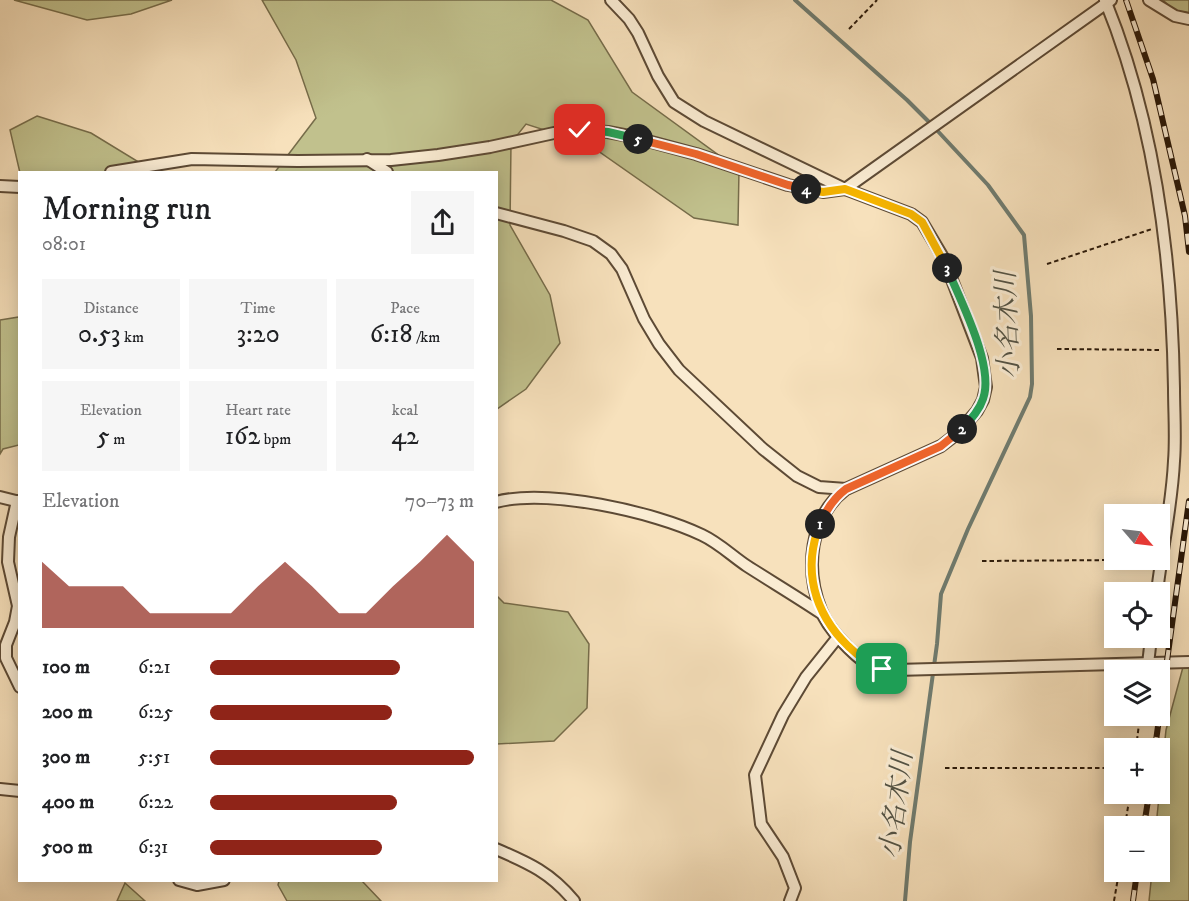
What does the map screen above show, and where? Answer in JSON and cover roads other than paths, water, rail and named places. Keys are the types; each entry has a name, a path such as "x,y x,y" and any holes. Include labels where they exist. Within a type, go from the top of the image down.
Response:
{"street":[{"path":"611,0 633,26 657,76 674,102 704,121 845,189 911,214 922,222 944,259 975,335 982,358 986,387 977,411 958,433 941,446 846,489 837,496 824,513 812,556 812,580 821,613 838,637 871,666 896,670 1104,665"},
{"path":"1149,0 1175,16 1189,20"},
{"path":"117,171 192,159 391,160 438,155 580,130 608,132 696,154 788,185 823,192 845,189 1107,1 1132,76 1164,225 1173,350 1174,462 1158,582"},
{"path":"367,159 385,171"},
{"path":"0,186 18,186"},
{"path":"498,214 593,241 611,254 622,269 644,319 679,370 763,449 797,476 819,487 846,489"},
{"path":"0,497 18,502 9,537 8,562 18,606 15,622 6,645 6,658 18,683"},
{"path":"498,502 512,498 548,498 608,506 677,524 722,546 745,564 821,613"},
{"path":"790,901 795,888 783,857 761,824 755,775 783,715 806,677 838,637"},
{"path":"1170,663 1189,662"},
{"path":"0,789 18,791"},
{"path":"498,850 529,862 563,887 574,901"},
{"path":"186,882 197,885 213,882"}],"waterway":[{"name":"小名木川","path":"795,0 933,126 988,185 1024,235 1031,316 1032,384 1030,397 968,529 941,594 937,644 910,842 905,901"}],"railway":[{"path":"1126,0 1153,79 1185,216 1189,252"},
{"path":"1156,738 1189,501"},
{"path":"1146,816 1147,804"},
{"path":"1133,901 1136,882"}]}
